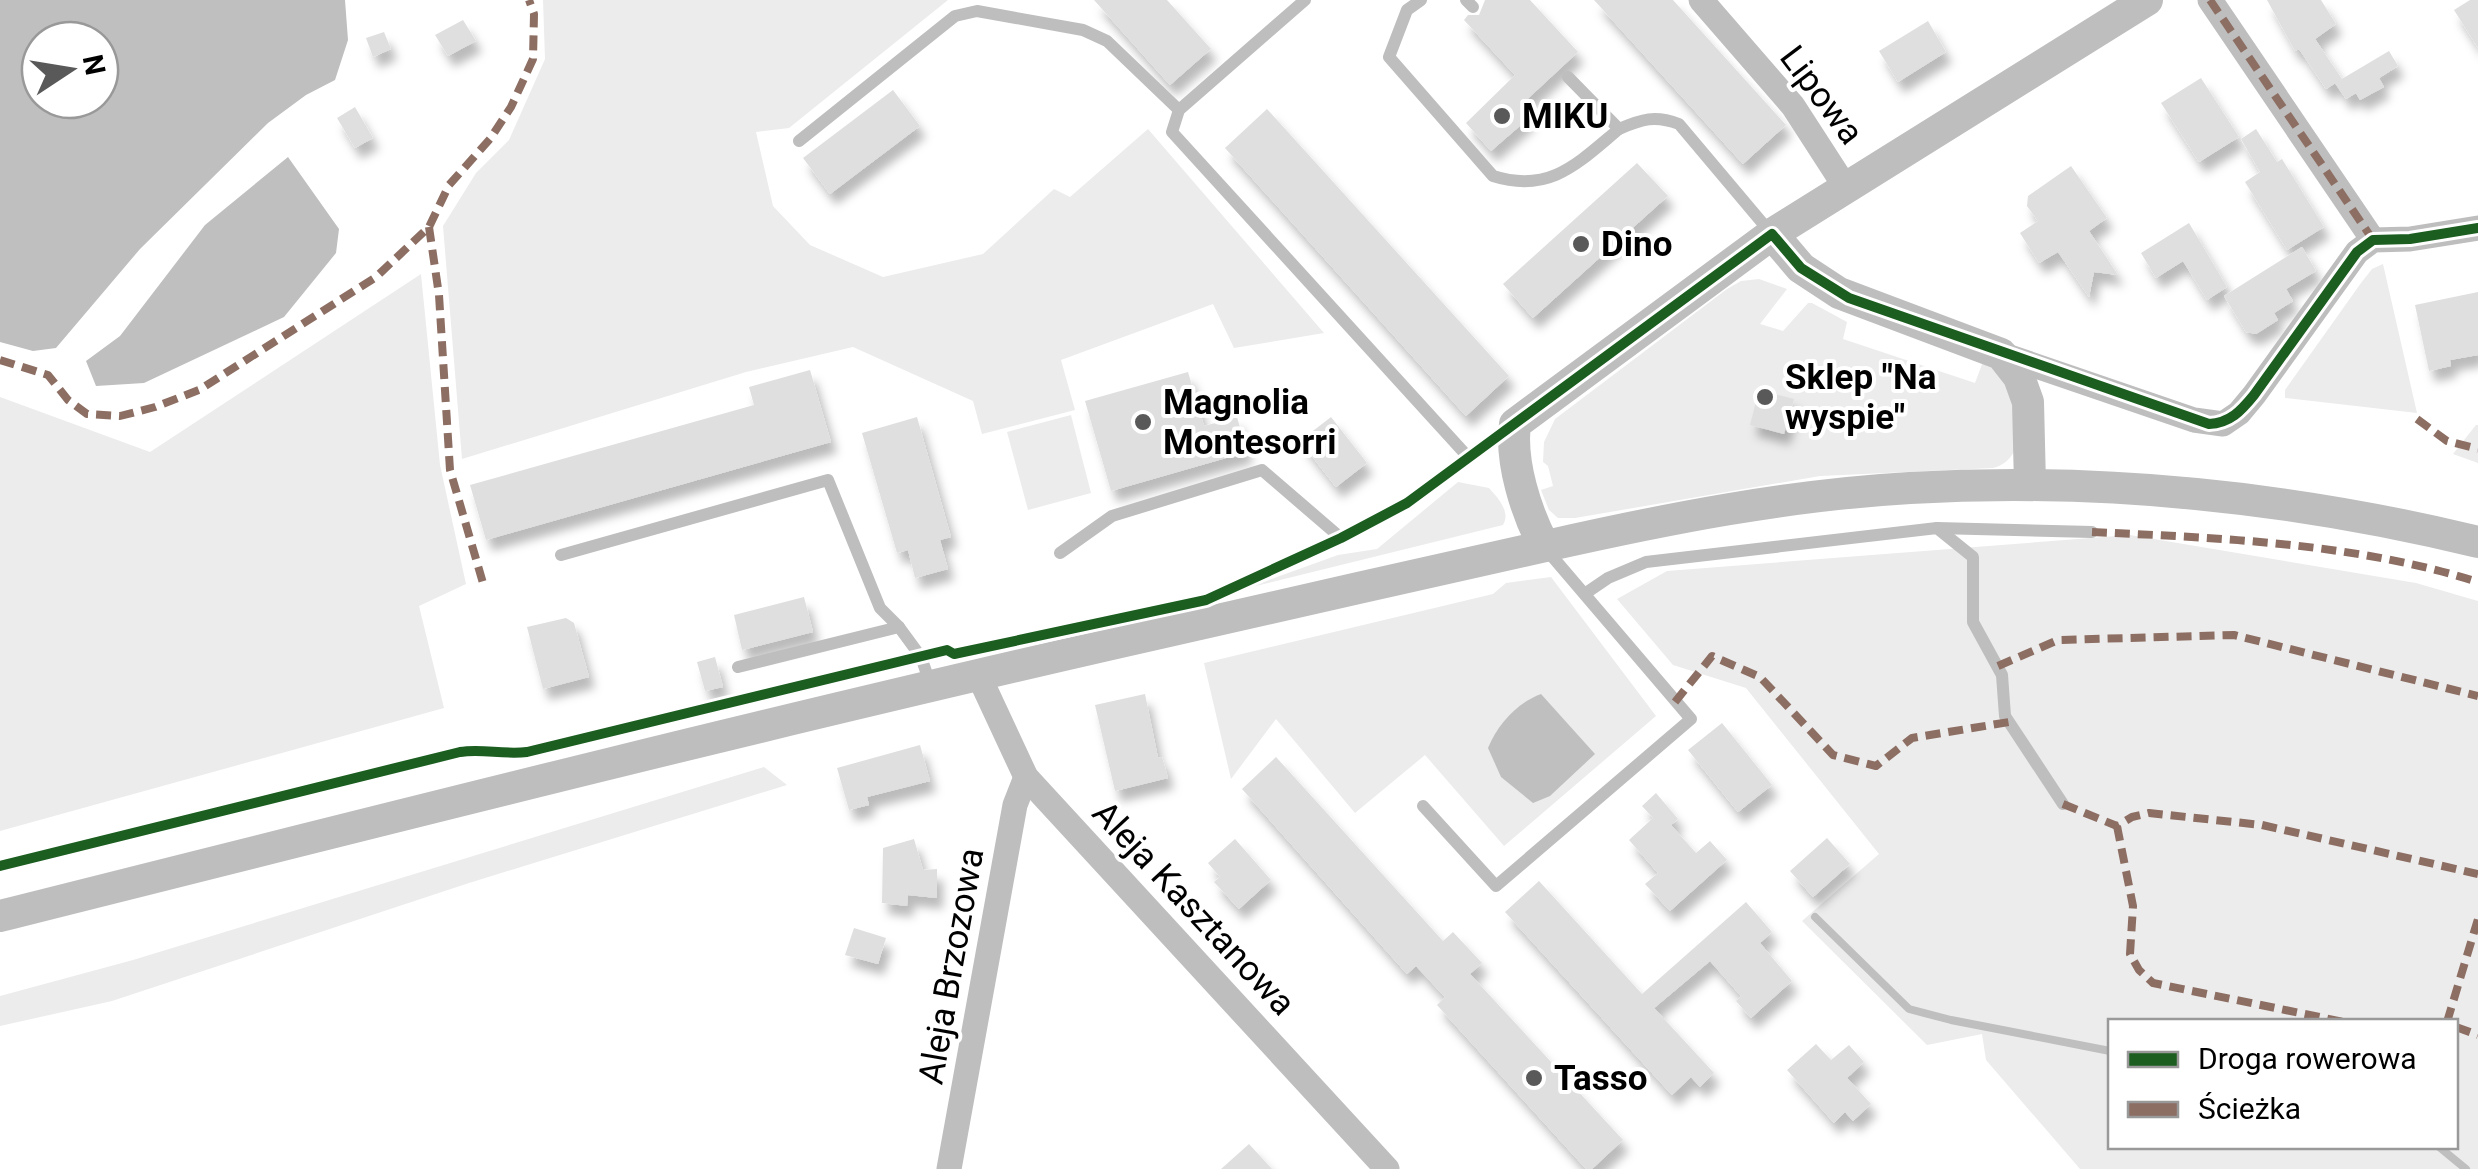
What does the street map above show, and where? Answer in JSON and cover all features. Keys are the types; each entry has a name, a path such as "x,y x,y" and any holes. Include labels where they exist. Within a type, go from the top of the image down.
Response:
{"street":[{"name":"Lipowa","path":"1700,0 1793,106 1846,188"},
{"path":"1544,546 1520,475 1513,440 1515,424 1772,234 2147,0"},
{"path":"2210,0 2374,240"},
{"path":"1772,234 1801,268 1839,293 2194,420 2223,424 2254,396 2356,252 2374,240 2410,239 2478,228"},
{"path":"2001,354 2024,387 2030,419 2030,486"},
{"path":"0,916 978,674 1666,520 1801,499 1910,488 2030,486 2184,493 2316,510 2478,542"},
{"name":"Aleja Kasztanowa","path":"978,674 1026,777 1387,1169"},
{"name":"Aleja Brzozowa","path":"949,1169 979,1021 1015,805 1026,777"}],"lane":[{"path":"1305,0 1179,110 1172,132 1469,458"},
{"path":"1421,0 1407,10 1389,57 1494,176 1524,182 1555,176 1573,167 1619,129 1659,117 1679,124 1772,234"},
{"path":"799,141 955,16 977,11 1083,30 1107,41 1179,110"},
{"path":"1568,78 1619,129"},
{"path":"1060,553 1112,516 1262,470 1342,538 1407,503 1515,424"},
{"path":"561,555 828,480 880,608 900,627 921,657 931,686"},
{"path":"1586,594 1608,578 1646,562 1937,528 2092,532"},
{"path":"1937,528 1973,557 1974,622 2002,675 2005,716 2063,804"},
{"path":"1423,806 1496,886 1690,719 1544,546"},
{"path":"738,667 900,627"}],"shaded area":[{"path":"0,0 345,0 348,40 335,80 306,95 268,123 140,249 56,348 33,351 0,342"},
{"path":"543,0 948,0 789,128 756,132 773,206 810,245 883,277 983,254 1054,189 1070,197 1148,129 1324,333 1234,348 1213,304 1061,360 1075,410 982,434 973,401 853,347 746,372 462,459 443,226 476,173 509,140 545,59"},
{"path":"288,157 339,229 336,253 284,317 144,383 96,386 86,361 120,336 205,225"},
{"path":"2383,264 2417,413 2285,398 2285,390 2361,283 2372,269"},
{"path":"421,274 440,465 466,584 419,606 444,708 0,831 0,397 150,452"},
{"path":"1759,279 1787,289 1760,324 1783,331 1812,303 1847,322 1843,339 1975,383 1984,359 2011,387 2016,448 2012,455 1993,468 1820,476 1558,518 1549,510 1541,490 1553,486 1548,466 1543,462 1544,442 1555,419 1727,289 1741,281"},
{"path":"1071,415 1091,493 1028,510 1007,432"},
{"path":"2478,425 2478,463 2453,454"},
{"path":"1458,482 1489,488 1504,510 1503,525 1244,589 1338,555 1377,549"},
{"path":"2130,535 2416,583 2478,601 2478,1169 2080,1169 1986,1060 1982,1034 1927,1045 1802,921 1879,854 1746,688 1673,665 1617,599 1667,571"},
{"path":"1551,577 1656,716 1504,846 1425,755 1355,813 1276,719 1231,779 1204,663 1493,594 1506,583"},
{"path":"1541,694 1595,754 1550,796 1533,803 1501,777 1488,748 1509,715"},
{"path":"764,767 787,785 469,883 112,1001 0,1026 0,996 133,960"}],"building":[{"path":"1094,0 1167,0 1211,49 1170,85"},
{"path":"1485,0 1530,0 1578,52 1521,105 1529,118 1491,151 1466,123 1515,75 1464,20 1468,15 1479,15"},
{"path":"1594,0 1673,0 1786,125 1743,164"},
{"path":"2267,0 2321,0 2336,24 2315,39 2342,79 2326,89 2299,49 2295,51"},
{"path":"2470,0 2478,0 2478,48 2454,10"},
{"path":"463,20 476,41 448,56 435,35"},
{"path":"1928,21 1946,52 1898,82 1879,51"},
{"path":"384,32 391,49 373,57 366,38"},
{"path":"2389,51 2398,66 2379,78 2384,87 2360,100 2356,93 2346,99 2335,83"},
{"path":"2201,78 2239,137 2199,162 2161,103"},
{"path":"893,90 920,126 830,194 803,158"},
{"path":"355,107 373,138 355,148 337,118"},
{"path":"1267,109 1509,376 1466,416 1225,148"},
{"path":"2256,129 2277,162 2282,159 2324,227 2287,250 2245,182 2260,172 2241,139"},
{"name":"Dino","path":"1637,163 1668,196 1533,318 1503,284"},
{"path":"2071,166 2107,218 2089,231 2118,275 2094,272 2089,297 2058,252 2039,263 2020,233 2038,221 2027,206 2028,196"},
{"path":"2189,223 2227,287 2207,300 2183,261 2156,278 2141,253"},
{"path":"2302,247 2316,271 2286,289 2293,301 2274,313 2278,320 2256,334 2246,332 2224,296"},
{"path":"2478,292 2478,355 2450,360 2451,366 2429,371 2415,305"},
{"path":"810,370 831,442 486,540 470,485 754,405 749,387"},
{"path":"1188,372 1204,426 1237,417 1247,452 1111,491 1085,401"},
{"path":"1759,390 1794,399 1784,434 1750,425"},
{"path":"917,417 951,537 940,540 948,569 915,578 908,550 897,553 862,433"},
{"path":"1331,417 1367,463 1336,487 1300,441"},
{"path":"804,597 813,632 742,650 734,615"},
{"path":"566,618 574,623 589,677 543,689 527,627"},
{"path":"715,657 723,687 705,691 697,662"},
{"path":"1145,694 1158,758 1162,757 1168,778 1115,791 1095,705"},
{"path":"1722,723 1772,785 1738,812 1688,750"},
{"path":"920,745 930,781 867,797 869,805 849,810 837,768"},
{"path":"1276,757 1443,941 1453,932 1482,963 1470,974 1623,1140 1592,1169 1586,1169 1437,1005 1445,997 1416,966 1407,974 1242,789"},
{"path":"1656,793 1678,819 1671,825 1696,853 1710,841 1727,860 1670,911 1645,884 1658,873 1629,840 1653,818 1642,806"},
{"path":"1827,838 1850,864 1813,897 1790,871"},
{"path":"914,839 923,870 937,869 937,898 908,895 907,906 882,903 883,848"},
{"path":"1235,839 1271,880 1239,909 1214,882 1220,877 1208,863"},
{"path":"1539,881 1642,994 1746,902 1772,932 1760,943 1792,981 1751,1018 1736,1001 1741,996 1710,961 1654,1008 1714,1073 1700,1087 1691,1077 1672,1095 1505,912"},
{"path":"854,928 886,938 878,964 845,955"},
{"path":"1816,1044 1831,1060 1849,1045 1864,1062 1847,1078 1871,1104 1853,1121 1845,1112 1834,1123 1787,1070"},
{"path":"1249,1144 1272,1169 1221,1169"}],"waterway":[{"path":"1815,917 1909,1009 2108,1051"},
{"path":"2442,1149 2466,1169"}],"marked path":[{"path":"0,360 48,375 68,400 87,414 120,416 199,390 376,277 429,227 449,185 490,139 511,107 533,59 534,14 529,0"},
{"path":"2210,0 2373,240"},
{"path":"429,227 439,295 450,470 483,583"},
{"path":"2417,419 2447,441 2478,449"},
{"path":"2092,532 2238,540 2336,551 2478,582"},
{"path":"1998,666 2058,640 2234,635 2478,696"},
{"path":"1675,702 1712,656 1760,677 1833,755 1876,766 1912,738 2009,722"},
{"path":"2063,804 2117,826 2149,813 2262,825 2478,874"},
{"path":"2117,826 2133,906 2130,954 2153,983 2329,1019"},
{"path":"2448,1019 2478,919"},
{"path":"2458,1028 2478,1035"}],"cycle path":[{"path":"0,866 460,752 527,752 947,650 954,654 1206,600 1407,503 1772,234 1801,268 1849,298 2209,424 2229,419 2254,395 2357,252 2373,240 2410,239 2478,228"}],"place":[{"name":"MIKU","path":"1502,116"},
{"name":"Dino","path":"1581,244"},
{"name":"Sklep \"Na wyspie\"","path":"1765,397"},
{"name":"Magnolia Montesorri","path":"1143,422"},
{"name":"Tasso","path":"1534,1078"}]}
